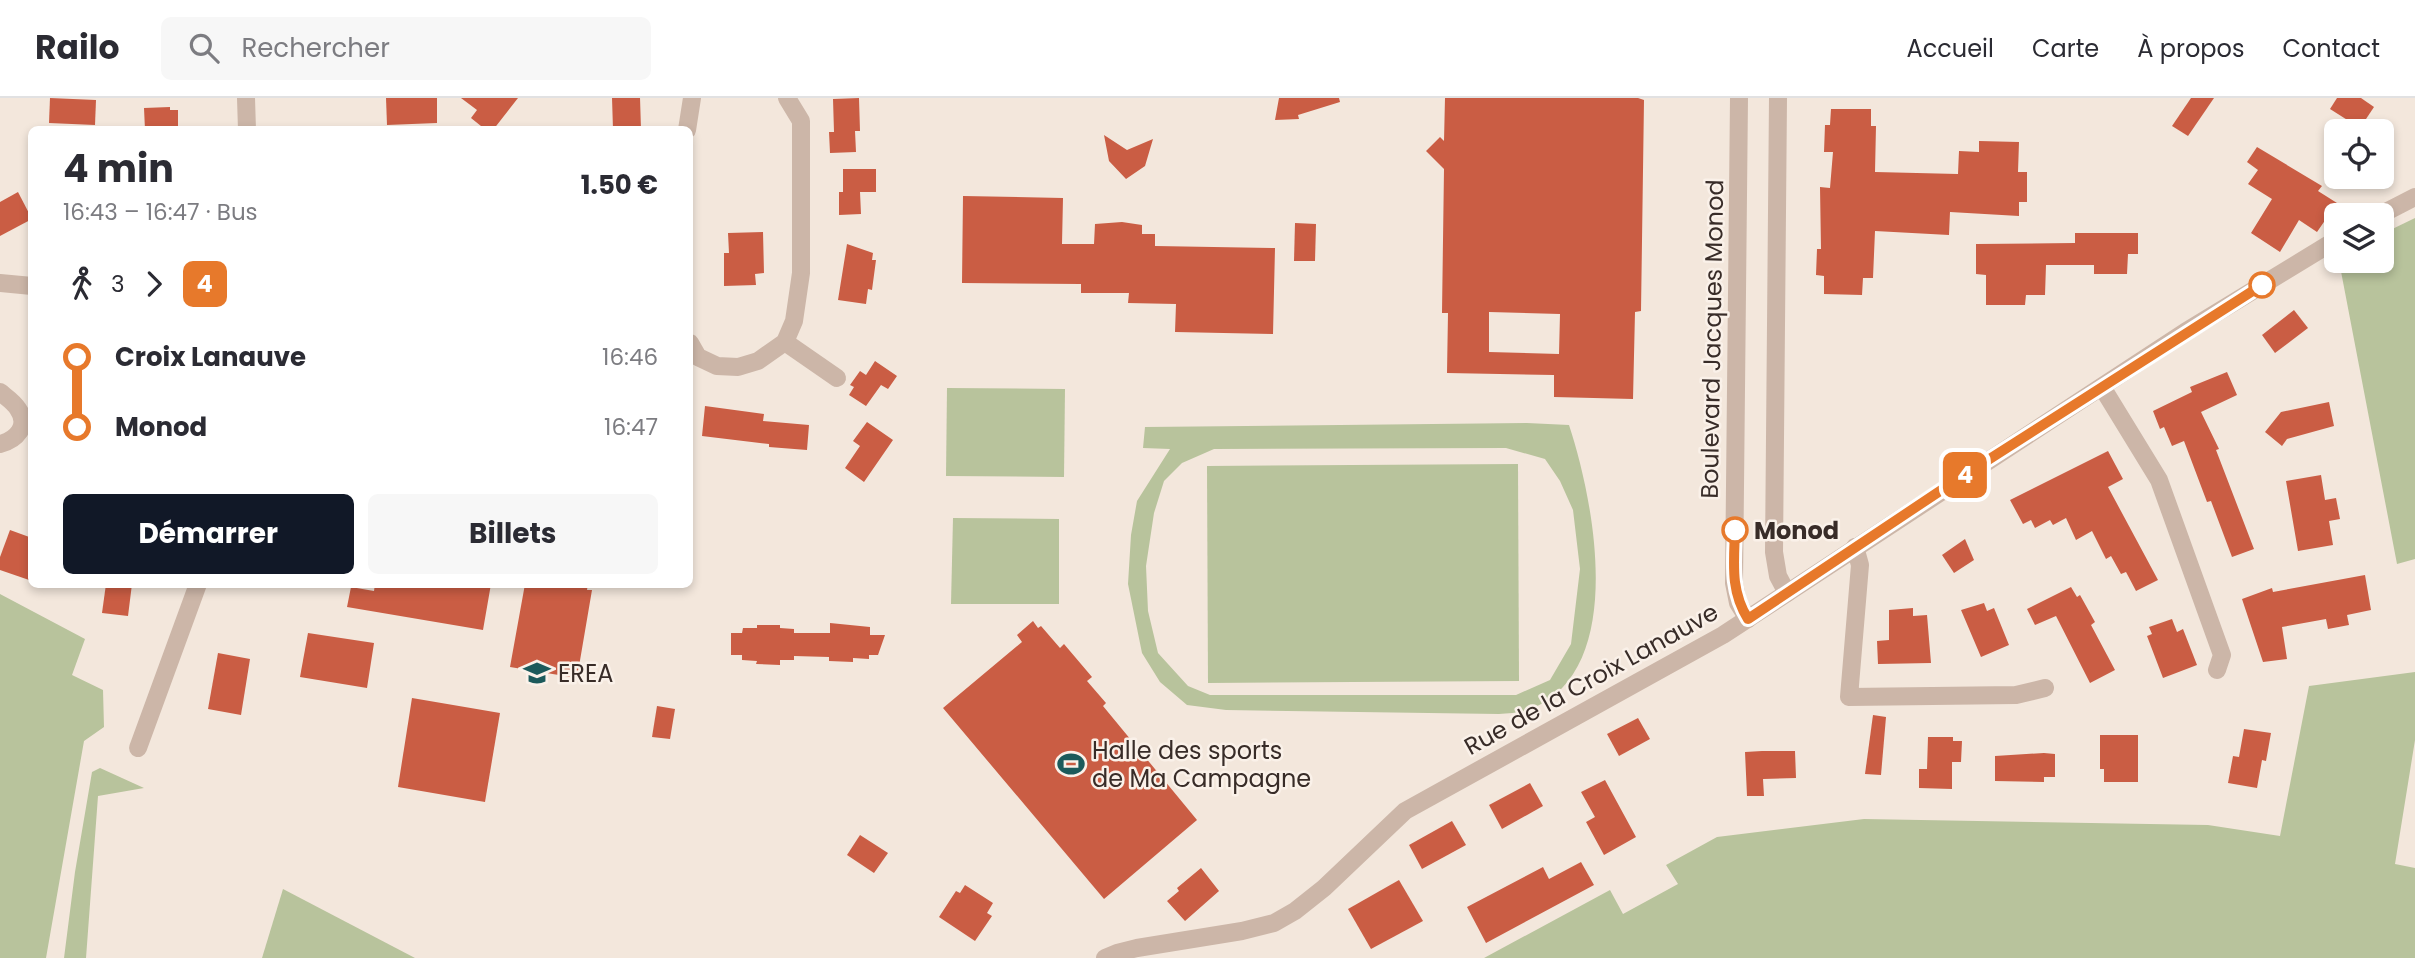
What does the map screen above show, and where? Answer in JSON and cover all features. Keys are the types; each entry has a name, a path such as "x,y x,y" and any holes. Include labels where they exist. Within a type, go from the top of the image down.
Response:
{"street":[{"path":"246,98 247,126"},
{"path":"688,126 692,98"},
{"path":"693,348 698,357 717,366 738,368 758,361 785,342 794,321 801,273 801,121 787,98"},
{"name":"Boulevard Jacques Monod","path":"1740,98 1734,583 1738,603 1748,619"},
{"path":"1778,98 1774,552 1777,576 1787,593"},
{"path":"2394,208 2415,197"},
{"name":"Rue de la Croix Lanauve","path":"1105,958 1137,948 1242,931 1274,923 1295,911 1324,888 1405,811 1723,635 2185,332 2324,247"},
{"path":"0,283 28,285"},
{"path":"785,342 837,378"},
{"path":"2102,387 2159,480 2222,655 2217,670"},
{"path":"0,392 18,408 22,419 20,432 11,441 0,444"},
{"path":"1855,547 1860,565 1849,696 2016,695 2045,688"},
{"path":"138,748 197,588"}],"green space":[{"path":"2415,218 2415,559 2397,564 2341,273 2394,273 2394,228"},
{"path":"947,388 1065,389 1064,477 946,476"},
{"path":"1527,423 1569,425 1579,457 1594,538 1596,581 1592,622 1581,659 1562,689 1531,709 1515,713 1226,710 1187,705 1160,682 1142,653 1128,584 1131,535 1137,501 1170,449 1143,448 1145,427","holes":["1506,448 1545,459 1560,481 1573,510 1580,569 1571,644 1550,680 1516,695 1210,695 1188,686 1158,653 1148,611 1146,566 1154,513 1164,481 1182,463 1214,449"]},
{"path":"1518,464 1519,681 1208,683 1207,466"},
{"path":"953,518 1059,519 1059,604 951,604"},
{"path":"0,594 85,639 72,675 103,690 104,727 84,741 46,958 0,958"},
{"path":"2415,672 2415,740 2395,864 2415,868 2415,958 1484,958 1610,890 1623,914 1678,884 1666,865 1717,837 1864,819 2208,825 2280,836 2309,686"},
{"path":"100,768 144,788 98,796 86,958 64,958 92,772"},
{"path":"283,889 415,958 262,958"}],"building":[{"path":"50,98 96,100 95,125 49,123"},
{"path":"386,98 437,98 437,123 387,125"},
{"path":"461,98 518,98 496,126 481,126 471,118 477,110"},
{"path":"612,98 640,98 641,126 613,126"},
{"path":"859,98 860,131 855,131 856,152 830,153 829,132 834,132 833,99"},
{"path":"1279,98 1339,98 1340,102 1298,115 1299,119 1275,120"},
{"path":"1445,98 1644,100 1641,311 1635,312 1633,399 1554,397 1554,375 1447,373 1448,313 1442,313 1444,169 1426,151 1440,137 1444,141","holes":["1489,312 1560,314 1559,354 1489,352"]},
{"path":"2191,98 2214,98 2188,136 2172,126"},
{"path":"2337,98 2361,98 2374,107 2366,119 2346,119 2330,109"},
{"path":"170,107 170,110 178,110 178,126 145,126 144,108"},
{"path":"1831,109 1871,109 1871,126 1876,126 1875,172 1958,174 1959,151 1979,152 1979,141 2019,142 2018,172 2027,172 2027,202 2019,202 2019,216 1950,212 1949,235 1875,231 1873,278 1863,278 1862,295 1824,294 1824,276 1816,275 1817,249 1821,249 1820,187 1830,188 1833,152 1824,152 1825,125 1830,125"},
{"path":"1104,135 1127,150 1153,139 1145,166 1126,179 1109,161"},
{"path":"2257,147 2322,186 2318,191 2337,203 2324,203 2324,222 2317,232 2299,220 2280,252 2251,233 2272,199 2248,184 2258,170 2247,162"},
{"path":"843,169 876,169 876,192 860,192 861,214 839,215"},
{"path":"18,192 28,211 28,221 0,236 0,202"},
{"path":"963,196 1063,198 1062,244 1094,244 1095,224 1122,222 1142,225 1142,234 1155,234 1155,246 1275,248 1273,334 1175,332 1176,304 1128,303 1129,293 1081,293 1081,284 962,283"},
{"path":"1295,223 1316,224 1315,261 1294,261"},
{"path":"763,232 764,273 755,274 756,285 724,286 724,253 729,253 728,233"},
{"path":"2075,233 2138,233 2138,254 2128,254 2127,274 2094,274 2094,265 2046,265 2045,295 2026,295 2025,305 1986,305 1986,275 1976,274 1976,244 2075,243"},
{"path":"847,244 873,253 872,260 876,260 872,290 868,289 866,304 838,300"},
{"path":"2294,310 2308,328 2275,353 2262,335"},
{"path":"875,361 897,376 888,389 881,385 866,406 849,395 854,387 850,385 860,371 866,375"},
{"path":"2227,372 2237,395 2201,412 2219,449 2216,450 2254,549 2232,557 2184,441 2172,446 2164,427 2160,429 2153,411 2192,392 2190,387"},
{"path":"2329,402 2334,426 2287,439 2282,446 2265,432 2281,412"},
{"path":"705,406 764,414 763,421 809,425 807,450 702,436"},
{"path":"867,422 893,440 864,482 845,468 860,446 853,441"},
{"path":"2108,451 2123,479 2108,487 2158,580 2136,591 2126,572 2121,574 2111,556 2106,559 2092,531 2076,540 2066,518 2053,525 2050,520 2035,528 2031,520 2023,524 2010,500"},
{"path":"2321,475 2325,500 2336,498 2340,519 2329,521 2333,545 2298,551 2286,481"},
{"path":"10,530 28,537 28,580 0,570 0,557"},
{"path":"1965,539 1974,560 1954,573 1942,555"},
{"path":"2365,575 2371,610 2347,615 2349,625 2328,629 2326,619 2282,627 2287,659 2263,662 2242,599 2272,588 2273,592"},
{"path":"2071,587 2077,597 2080,595 2095,622 2091,625 2115,670 2090,683 2056,616 2035,625 2027,609"},
{"path":"105,588 132,588 128,616 102,613"},
{"path":"351,588 374,591 374,588 490,588 483,630 347,607"},
{"path":"524,588 592,590 577,678 510,667"},
{"path":"1984,603 1987,611 1994,608 2009,645 1981,657 1961,610"},
{"path":"1913,608 1913,616 1927,615 1931,663 1878,664 1877,641 1889,640 1889,610"},
{"path":"2172,619 2177,632 2183,629 2197,665 2163,678 2147,636 2152,634 2149,627"},
{"name":"Halle des sports de Ma Campagne","path":"1033,621 1038,628 1041,626 1060,648 1064,644 1092,677 1087,681 1106,703 1103,706 1197,820 1104,899 943,708 1022,642 1017,635"},
{"path":"830,623 870,627 870,635 885,635 878,655 869,655 869,659 853,658 853,662 829,661 829,657 794,656 794,660 780,660 780,665 756,664 757,661 742,660 742,655 731,655 731,633 742,633 743,628 780,625 780,628 794,629 794,633 830,633"},
{"path":"308,633 374,643 367,688 300,677"},
{"path":"218,653 250,659 241,715 208,709"},
{"path":"412,698 500,713 485,802 398,787"},
{"path":"657,706 675,709 670,739 652,737"},
{"path":"1873,715 1886,717 1881,775 1865,774"},
{"path":"1638,718 1650,739 1619,756 1607,734"},
{"path":"2244,729 2271,733 2257,788 2228,783 2233,756 2239,757"},
{"path":"2100,735 2138,735 2138,782 2104,782 2104,769 2100,769"},
{"path":"1928,737 1953,737 1953,741 1962,741 1961,762 1952,762 1952,789 1919,788 1919,769 1927,769"},
{"path":"1795,751 1796,778 1763,779 1764,796 1747,796 1745,752"},
{"path":"2055,754 2055,777 2044,777 2044,782 1995,781 1995,756"},
{"path":"1605,780 1636,837 1604,855 1586,822 1595,817 1581,792"},
{"path":"1530,783 1543,806 1502,829 1489,805"},
{"path":"1452,821 1466,845 1422,869 1409,845"},
{"path":"860,835 888,853 874,873 847,855"},
{"path":"1581,862 1594,885 1486,943 1467,907 1543,867 1549,879"},
{"path":"1201,868 1219,891 1185,921 1167,901 1179,891 1177,888"},
{"path":"1399,880 1423,921 1371,949 1348,909"},
{"path":"965,885 993,903 987,913 992,916 975,941 939,917 956,891 960,893"}],"bus line":[{"name":"4","path":"1735,530 1734,583 1738,603 1748,619 1952,483 2262,285"}],"place":[{"name":"Monod","path":"1735,530"},
{"name":"EREA","path":"537,673"},
{"name":"Halle des sports de Ma Campagne","path":"1071,764"}]}
